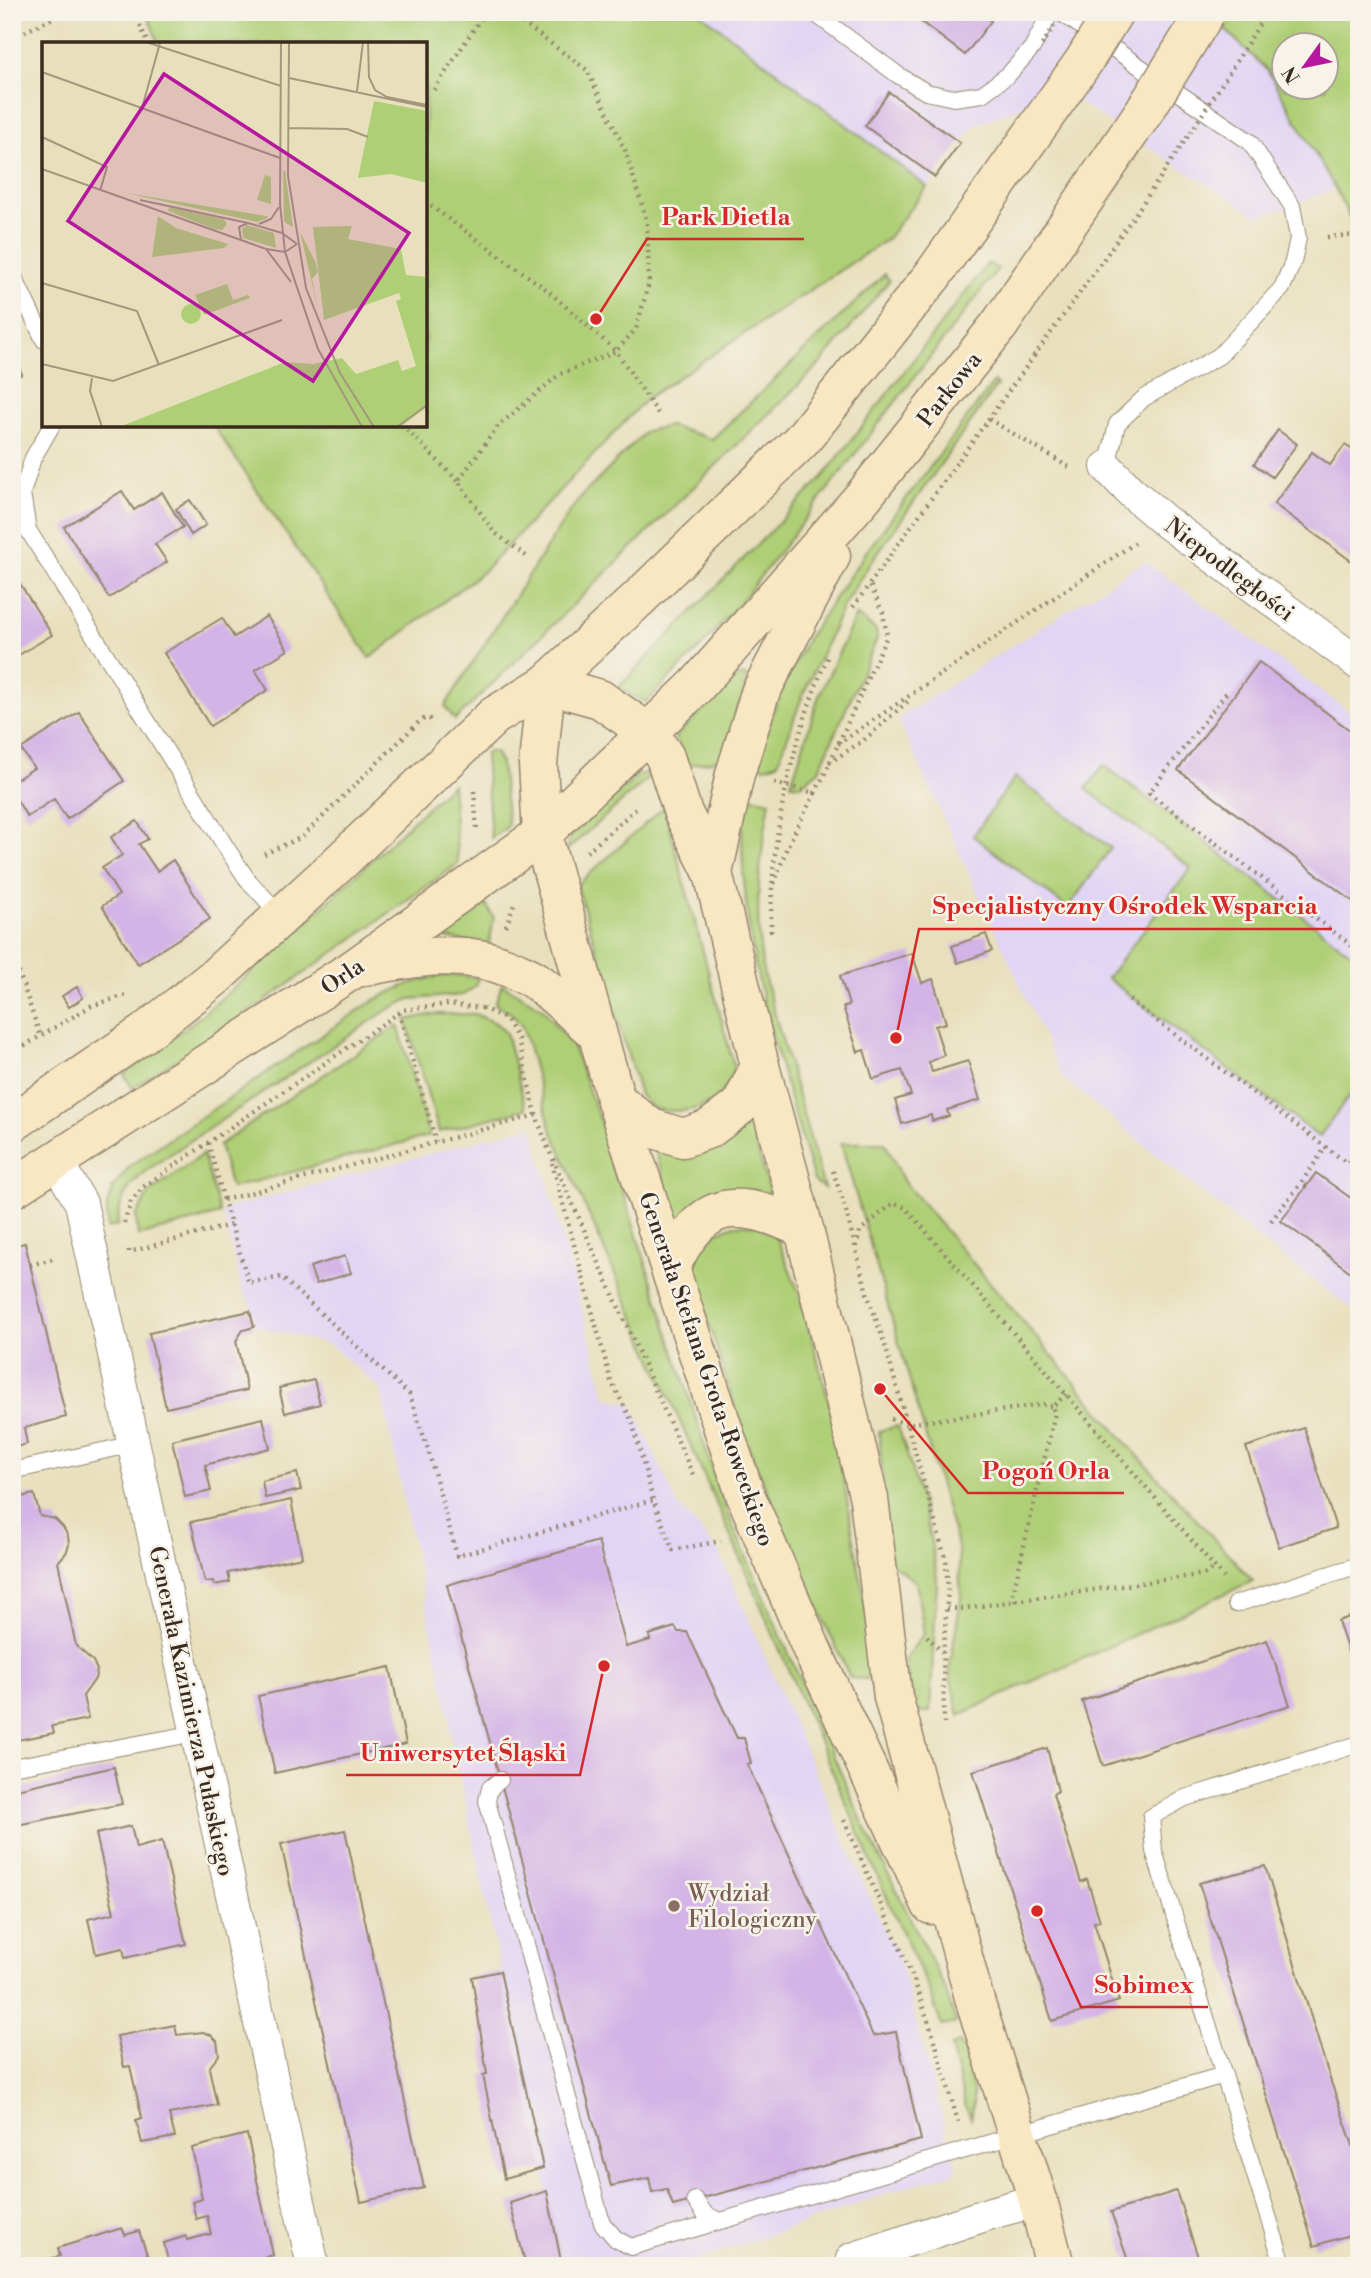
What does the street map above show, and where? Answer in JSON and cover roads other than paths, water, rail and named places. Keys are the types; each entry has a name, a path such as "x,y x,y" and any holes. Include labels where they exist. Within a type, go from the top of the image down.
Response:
{"street":[{"path":"12,1123 143,1034 215,977 494,716 546,684 638,600 802,441 933,275 1084,61 1114,12"},
{"name":"Parkowa","path":"649,733 696,686 862,498 1000,324 1142,114 1206,12"},
{"name":"Niepodległości","path":"1107,467 1165,521 1359,664"},
{"path":"713,873 735,774 760,693 862,498"},
{"path":"546,684 600,699 649,733 665,757 683,813 713,873"},
{"name":"Generała Stefana Grota-Roweckiego","path":"546,684 538,764 542,834 616,1100 670,1269 745,1494 812,1650 975,2001"},
{"name":"Orla","path":"12,1189 355,968 542,834 649,733"},
{"name":"Generała Stefana Grota-Roweckiego","path":"713,873 760,1066 804,1229 869,1499 893,1697 975,2001 1038,2200 1055,2266"},
{"path":"355,968 412,958 467,956 494,961 534,979 597,1033"},
{"path":"616,1100 651,1128 683,1138 709,1129 741,1104 760,1066"},
{"name":"Generała Kazimierza Pułaskiego","path":"56,1161 81,1203 313,2266"},
{"path":"670,1269 688,1235 699,1221 714,1213 735,1207 756,1210 804,1229"},
{"path":"854,2266 852,2259 990,2213 1038,2200"}],"lane":[{"path":"813,12 898,75 926,92 954,98 982,94 1008,75 1032,48 1051,12"},
{"path":"1060,12 1250,142 1292,206 1298,238 1293,262 1282,288 1219,356 1144,398 1117,424 1107,467"},
{"path":"12,273 42,336"},
{"path":"51,427 33,458 23,493 28,530 247,879 281,916"},
{"path":"12,1471 134,1444"},
{"path":"1236,1604 1359,1565"},
{"path":"12,1767 197,1733"},
{"path":"1286,2266 1281,2259 1154,1851 1151,1817 1185,1798 1359,1744"},
{"path":"500,1780 490,1788 487,1801 602,2223 616,2239 631,2247 1224,2075"},
{"path":"695,2200 705,2214 719,2221"}],"place":[{"name":"Park Dietla","path":"596,319"},
{"name":"Specjalistyczny Ośrodek Wsparcia","path":"896,1038"},
{"name":"Pogoń Orla","path":"880,1389"},
{"name":"Uniwersytet Śląski","path":"604,1666"},
{"name":"Wydział Filologiczny","path":"674,1906"},
{"name":"Sobimex","path":"1037,1911"}]}
